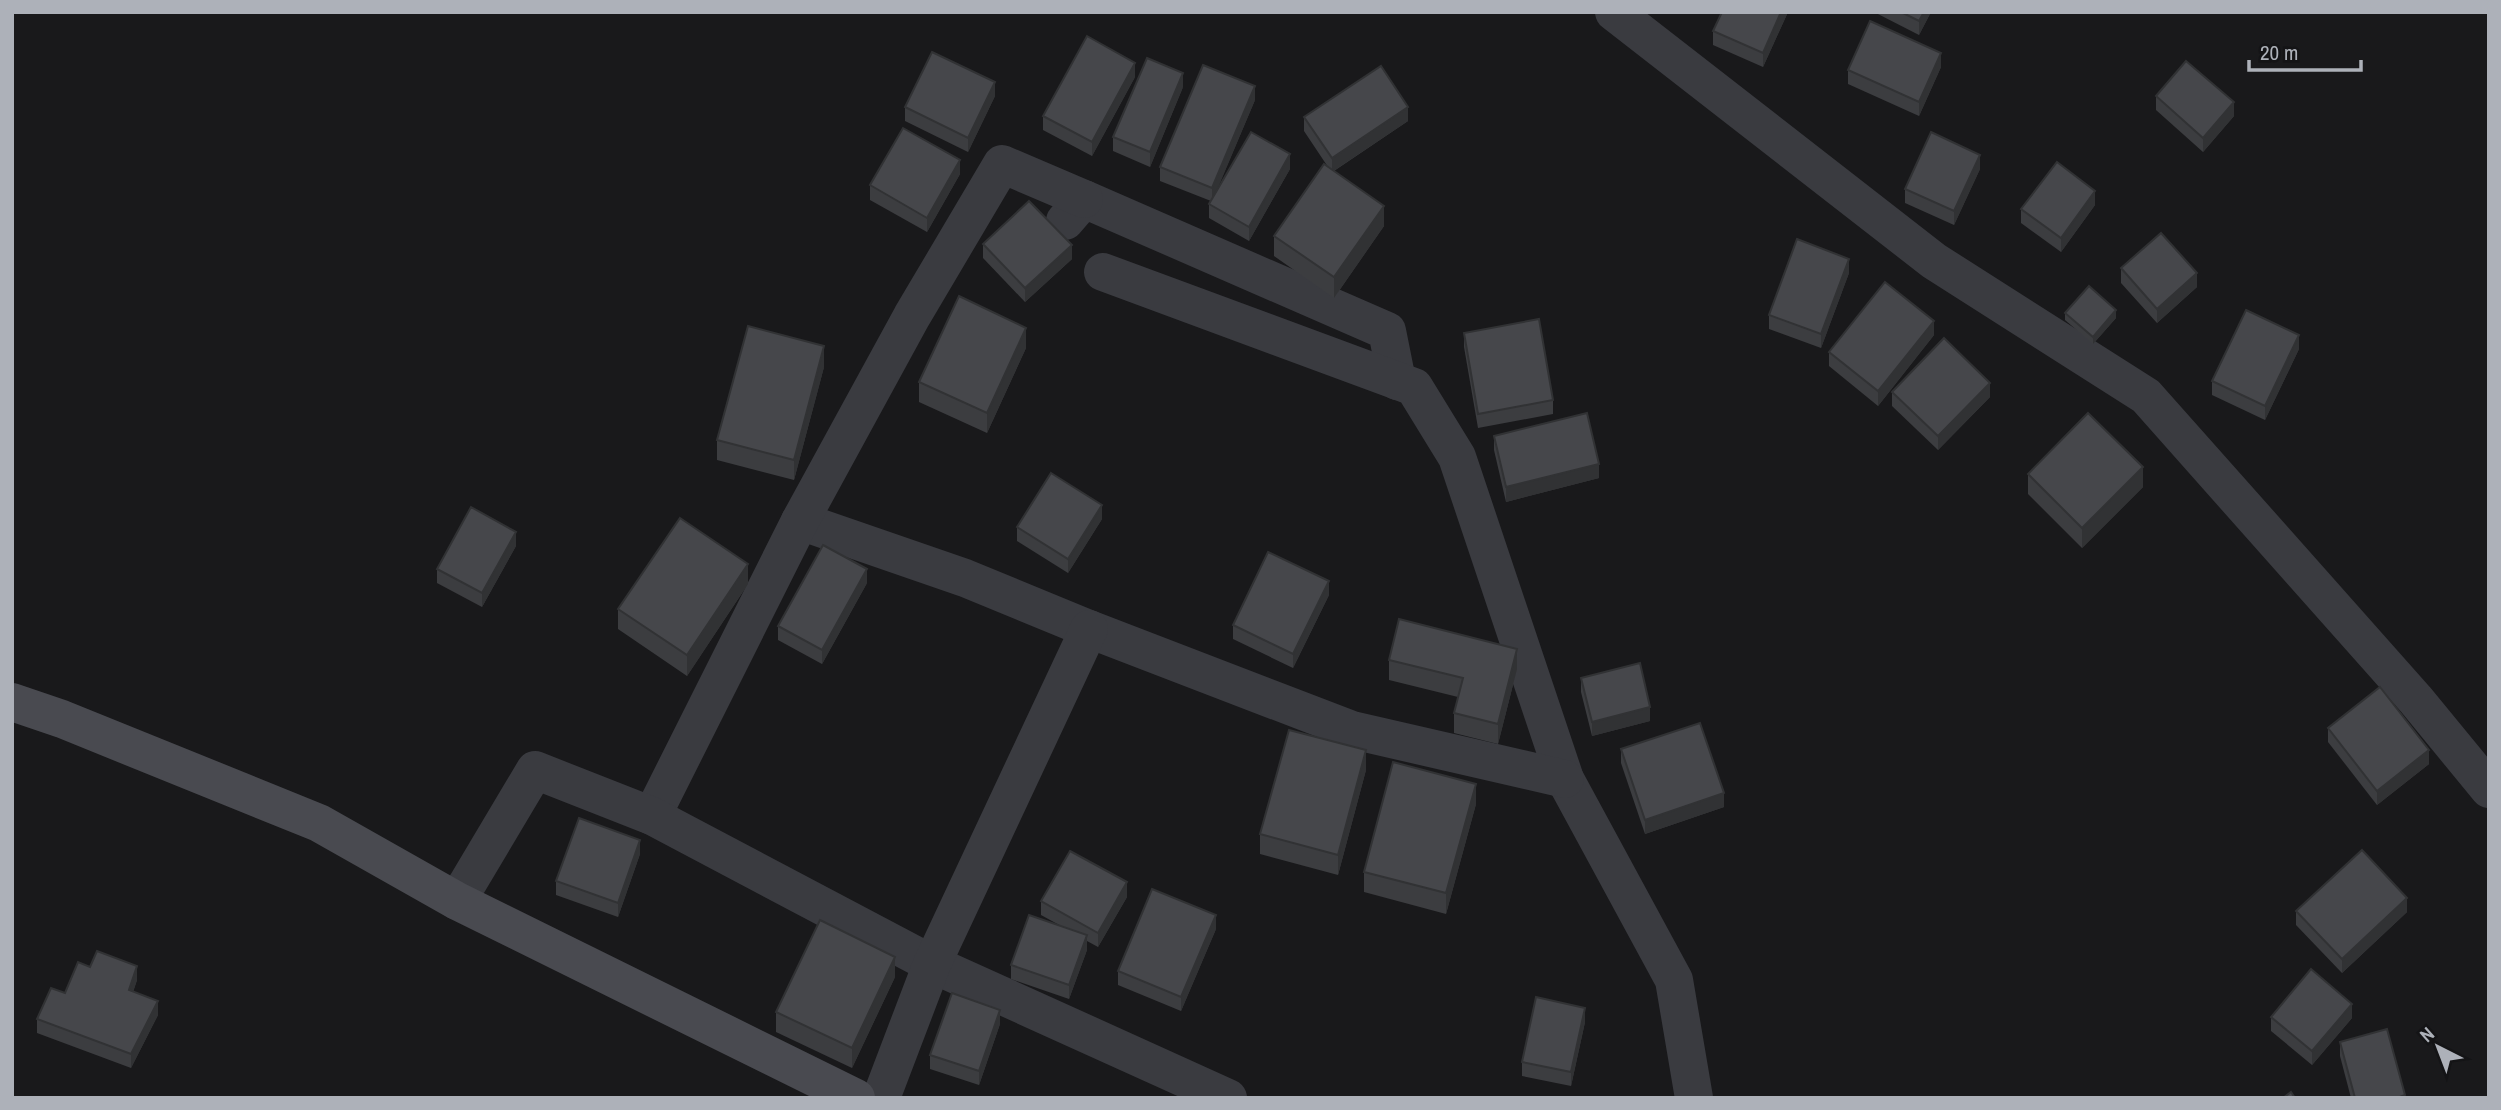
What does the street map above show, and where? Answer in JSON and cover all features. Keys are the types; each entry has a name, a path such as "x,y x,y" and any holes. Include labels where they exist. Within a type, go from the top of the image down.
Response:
{"street":[{"path":"1614,12 1934,261 2146,396 2416,700 2489,789"},
{"path":"653,816 800,521 912,316 1002,164 1075,210 1387,331 1397,381"},
{"path":"1103,272 1414,387 1457,457 1565,779 1674,981 1693,1098"},
{"path":"800,521 965,578 1089,629 1352,730 1565,779"},
{"path":"881,1098 932,964 1089,629"},
{"path":"12,702 62,719 319,823 457,901 856,1098"},
{"path":"457,901 535,770 653,816 932,964 1228,1098"}],"building":[{"path":"1722,12 1781,12 1763,53 1713,31"},
{"path":"1901,12 1924,12 1919,21"},
{"path":"1870,21 1941,53 1919,102 1848,70"},
{"path":"1087,36 1135,63 1092,142 1043,116"},
{"path":"932,52 995,82 968,138 905,107"},
{"path":"1147,58 1183,73 1150,152 1113,137"},
{"path":"2186,61 2234,102 2203,138 2156,96"},
{"path":"1203,65 1255,86 1212,188 1160,167"},
{"path":"1381,66 1408,107 1332,158 1304,117"},
{"path":"903,128 960,160 927,218 870,185"},
{"path":"1251,132 1290,154 1249,227 1209,204"},
{"path":"1931,132 1980,155 1954,211 1905,189"},
{"path":"2057,162 2095,191 2061,238 2021,209"},
{"path":"1324,164 1384,206 1334,277 1274,236"},
{"path":"1029,201 1072,245 1025,288 983,244"},
{"path":"2161,233 2197,273 2157,309 2121,268"},
{"path":"1797,239 1849,259 1821,334 1769,315"},
{"path":"1885,282 1934,321 1878,391 1829,352"},
{"path":"2089,286 2116,310 2093,337 2065,313"},
{"path":"959,296 1026,328 987,413 919,382"},
{"path":"2246,310 2299,335 2265,406 2212,381"},
{"path":"1539,319 1553,400 1478,414 1464,333"},
{"path":"748,326 824,346 794,460 717,440"},
{"path":"1944,338 1990,383 1938,436 1892,392"},
{"path":"1587,413 1599,464 1506,487 1494,436"},
{"path":"2088,413 2143,467 2082,528 2028,474"},
{"path":"1051,473 1102,505 1068,559 1017,527"},
{"path":"471,507 516,532 482,593 437,569"},
{"path":"680,518 748,564 687,655 618,609"},
{"path":"823,545 867,569 822,650 778,626"},
{"path":"1268,552 1329,581 1293,654 1233,625"},
{"path":"1399,619 1517,649 1498,724 1454,713 1463,678 1389,660"},
{"path":"1640,663 1650,707 1592,722 1581,678"},
{"path":"2380,687 2429,750 2377,791 2328,728"},
{"path":"1700,723 1724,793 1645,820 1621,749"},
{"path":"1289,730 1366,750 1338,855 1260,834"},
{"path":"1393,762 1476,784 1446,893 1364,872"},
{"path":"579,818 640,840 618,903 556,881"},
{"path":"2362,850 2407,898 2342,959 2296,911"},
{"path":"1070,851 1127,882 1098,933 1041,901"},
{"path":"1152,889 1216,915 1181,997 1118,971"},
{"path":"1029,915 1087,935 1069,985 1011,965"},
{"path":"820,920 895,957 852,1048 776,1012"},
{"path":"97,951 137,966 129,990 158,1001 131,1054 37,1019 51,988 65,993 78,962 90,967"},
{"path":"2311,969 2352,1004 2312,1051 2271,1017"},
{"path":"952,993 1000,1010 979,1071 930,1055"},
{"path":"1536,997 1585,1008 1571,1072 1522,1062"},
{"path":"2387,1029 2405,1095 2397,1098 2355,1098 2340,1042"},
{"path":"2291,1092 2295,1098 2283,1098"}]}
